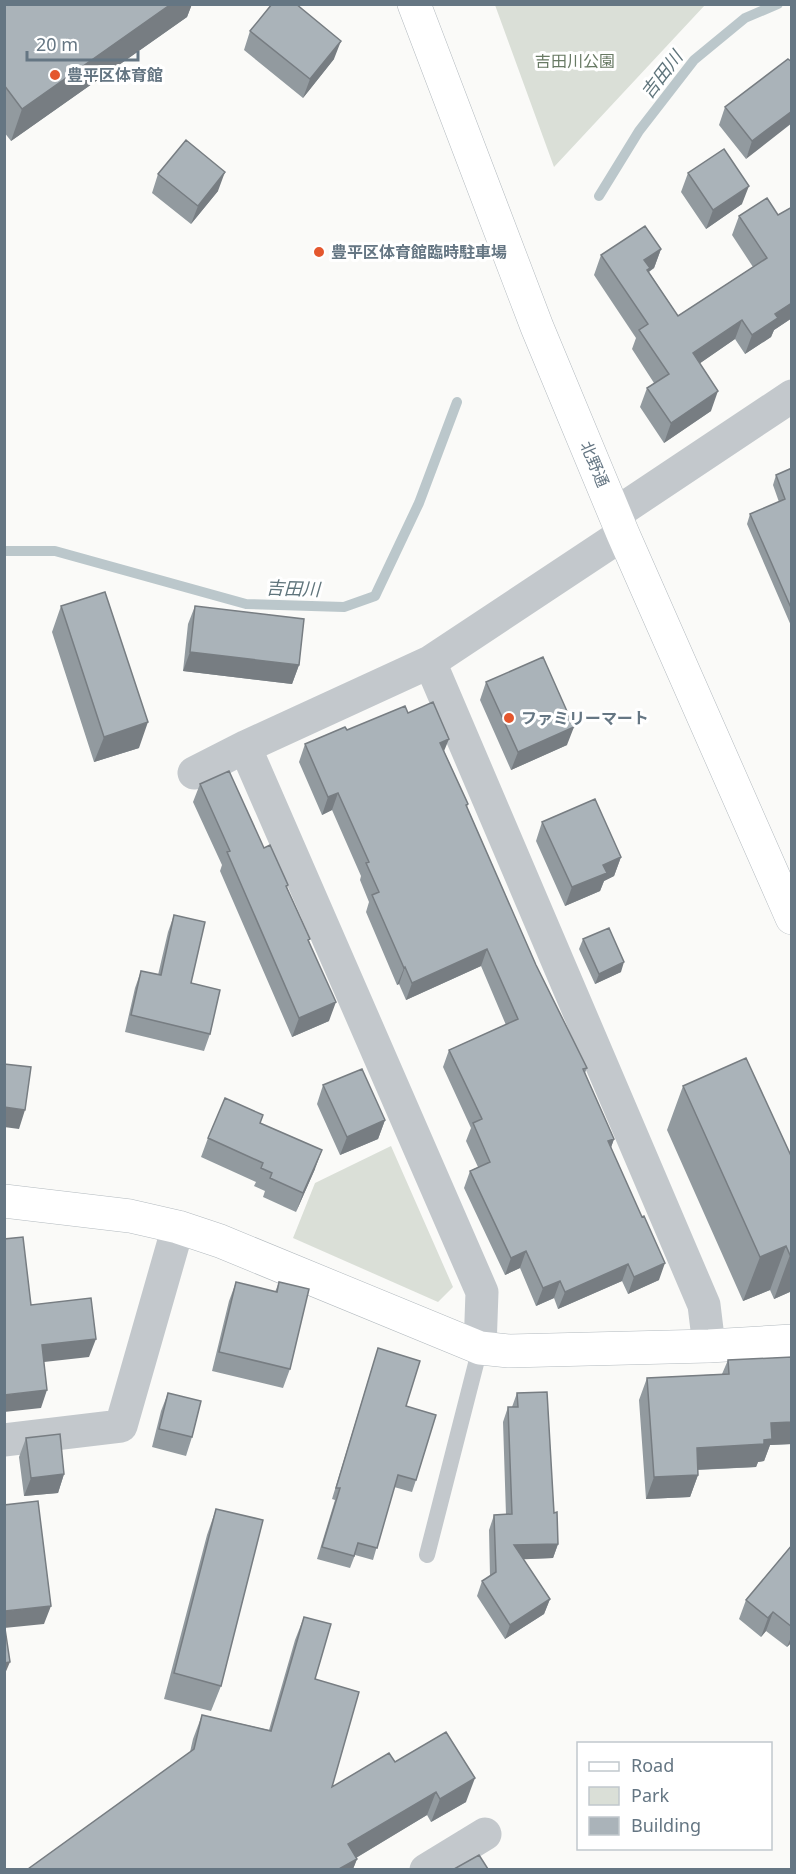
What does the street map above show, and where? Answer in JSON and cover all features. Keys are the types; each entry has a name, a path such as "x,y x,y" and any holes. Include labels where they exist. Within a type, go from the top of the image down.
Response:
{"street":[{"name":"北野通","path":"414,4 537,327 619,524 792,918"},
{"path":"194,773 245,747 430,662 792,396"},
{"path":"430,662 704,1305 709,1346"},
{"path":"245,747 482,1292 480,1348"},
{"path":"4,1200 130,1216 178,1227 220,1241 480,1348 509,1352 792,1341"},
{"path":"4,1440 121,1426 178,1227"},
{"path":"426,1869 485,1834"}],"lane":[{"path":"426,1556 480,1348"}],"green space":[{"name":"吉田川公園","path":"495,4 705,5 554,167"},
{"path":"391,1146 453,1287 438,1302 293,1238 315,1183"}],"building":[{"name":"豊平区体育館","path":"4,4 171,4 22,109 4,85"},
{"path":"272,4 296,4 341,41 310,79 250,31"},
{"path":"788,59 792,62 792,111 752,141 725,107"},
{"path":"186,140 225,172 198,206 158,174"},
{"path":"724,149 749,186 713,210 688,173"},
{"path":"767,198 778,215 792,207 792,303 775,314 778,318 752,335 742,320 693,353 718,391 671,423 647,388 669,374 639,330 648,324 601,255 645,226 661,249 644,260 650,268 647,270 678,316 767,258 739,216"},
{"path":"792,468 792,610 750,514 785,499 776,475"},
{"path":"105,592 148,722 104,737 61,606"},
{"path":"195,606 304,619 299,665 190,652"},
{"path":"543,657 574,727 518,752 486,682"},
{"path":"433,702 449,739 440,743 536,965 587,1068 583,1069 614,1139 608,1141 665,1263 634,1277 628,1264 565,1292 560,1281 543,1288 526,1251 511,1258 470,1171 490,1162 473,1123 482,1119 449,1050 518,1019 487,949 412,983 372,895 379,892 366,863 369,862 338,793 328,797 305,744 345,727 347,730 405,706 408,713"},
{"path":"229,771 264,848 270,845 336,1002 299,1018 200,784"},
{"path":"595,799 621,857 603,865 607,873 572,887 542,822"},
{"path":"174,915 205,922 191,983 220,990 210,1034 131,1015 141,971 161,975"},
{"path":"609,928 624,962 599,974 583,939"},
{"path":"746,1058 792,1158 792,1254 790,1255 786,1246 760,1257 683,1086"},
{"path":"4,1064 31,1067 25,1110 4,1107"},
{"path":"362,1069 385,1120 347,1137 323,1085"},
{"path":"225,1098 263,1115 260,1123 322,1150 303,1193 270,1178 272,1173 261,1168 263,1163 208,1138"},
{"path":"23,1237 31,1305 91,1298 96,1339 42,1345 47,1390 4,1395 4,1239"},
{"path":"236,1282 277,1292 279,1282 309,1289 290,1369 219,1352"},
{"path":"378,1348 420,1361 406,1406 436,1415 416,1480 398,1475 377,1548 358,1543 354,1556 322,1547 340,1488 336,1488"},
{"path":"792,1357 792,1422 771,1423 772,1439 764,1440 764,1444 697,1448 698,1475 654,1477 647,1378 729,1374 728,1360"},
{"path":"547,1392 558,1544 514,1545 550,1599 510,1625 482,1581 496,1572 494,1515 512,1514 508,1407 518,1407 517,1393"},
{"path":"168,1393 201,1401 192,1437 159,1429"},
{"path":"60,1434 64,1474 31,1478 26,1438"},
{"path":"38,1501 51,1606 5,1611 4,1505"},
{"path":"216,1509 263,1520 221,1686 174,1673"},
{"path":"792,1545 792,1627 773,1612 768,1618 746,1600"},
{"path":"304,1617 331,1624 315,1679 359,1692 332,1787 389,1753 395,1762 446,1732 475,1778 440,1799 436,1792 348,1844 357,1859 339,1869 28,1869 194,1749 202,1715 271,1731"},
{"path":"4,1622 10,1662 4,1663"},
{"path":"479,1855 488,1869 454,1869"}],"waterway":[{"name":"吉田川","path":"599,196 639,131 694,60 745,18 778,4"},
{"name":"吉田川","path":"4,551 55,551 246,604 344,607 375,596 419,503 457,402"}],"place":[{"name":"豊平区体育館","path":"55,75"},
{"name":"豊平区体育館臨時駐車場","path":"319,252"},
{"name":"ファミリーマート","path":"509,718"}]}
